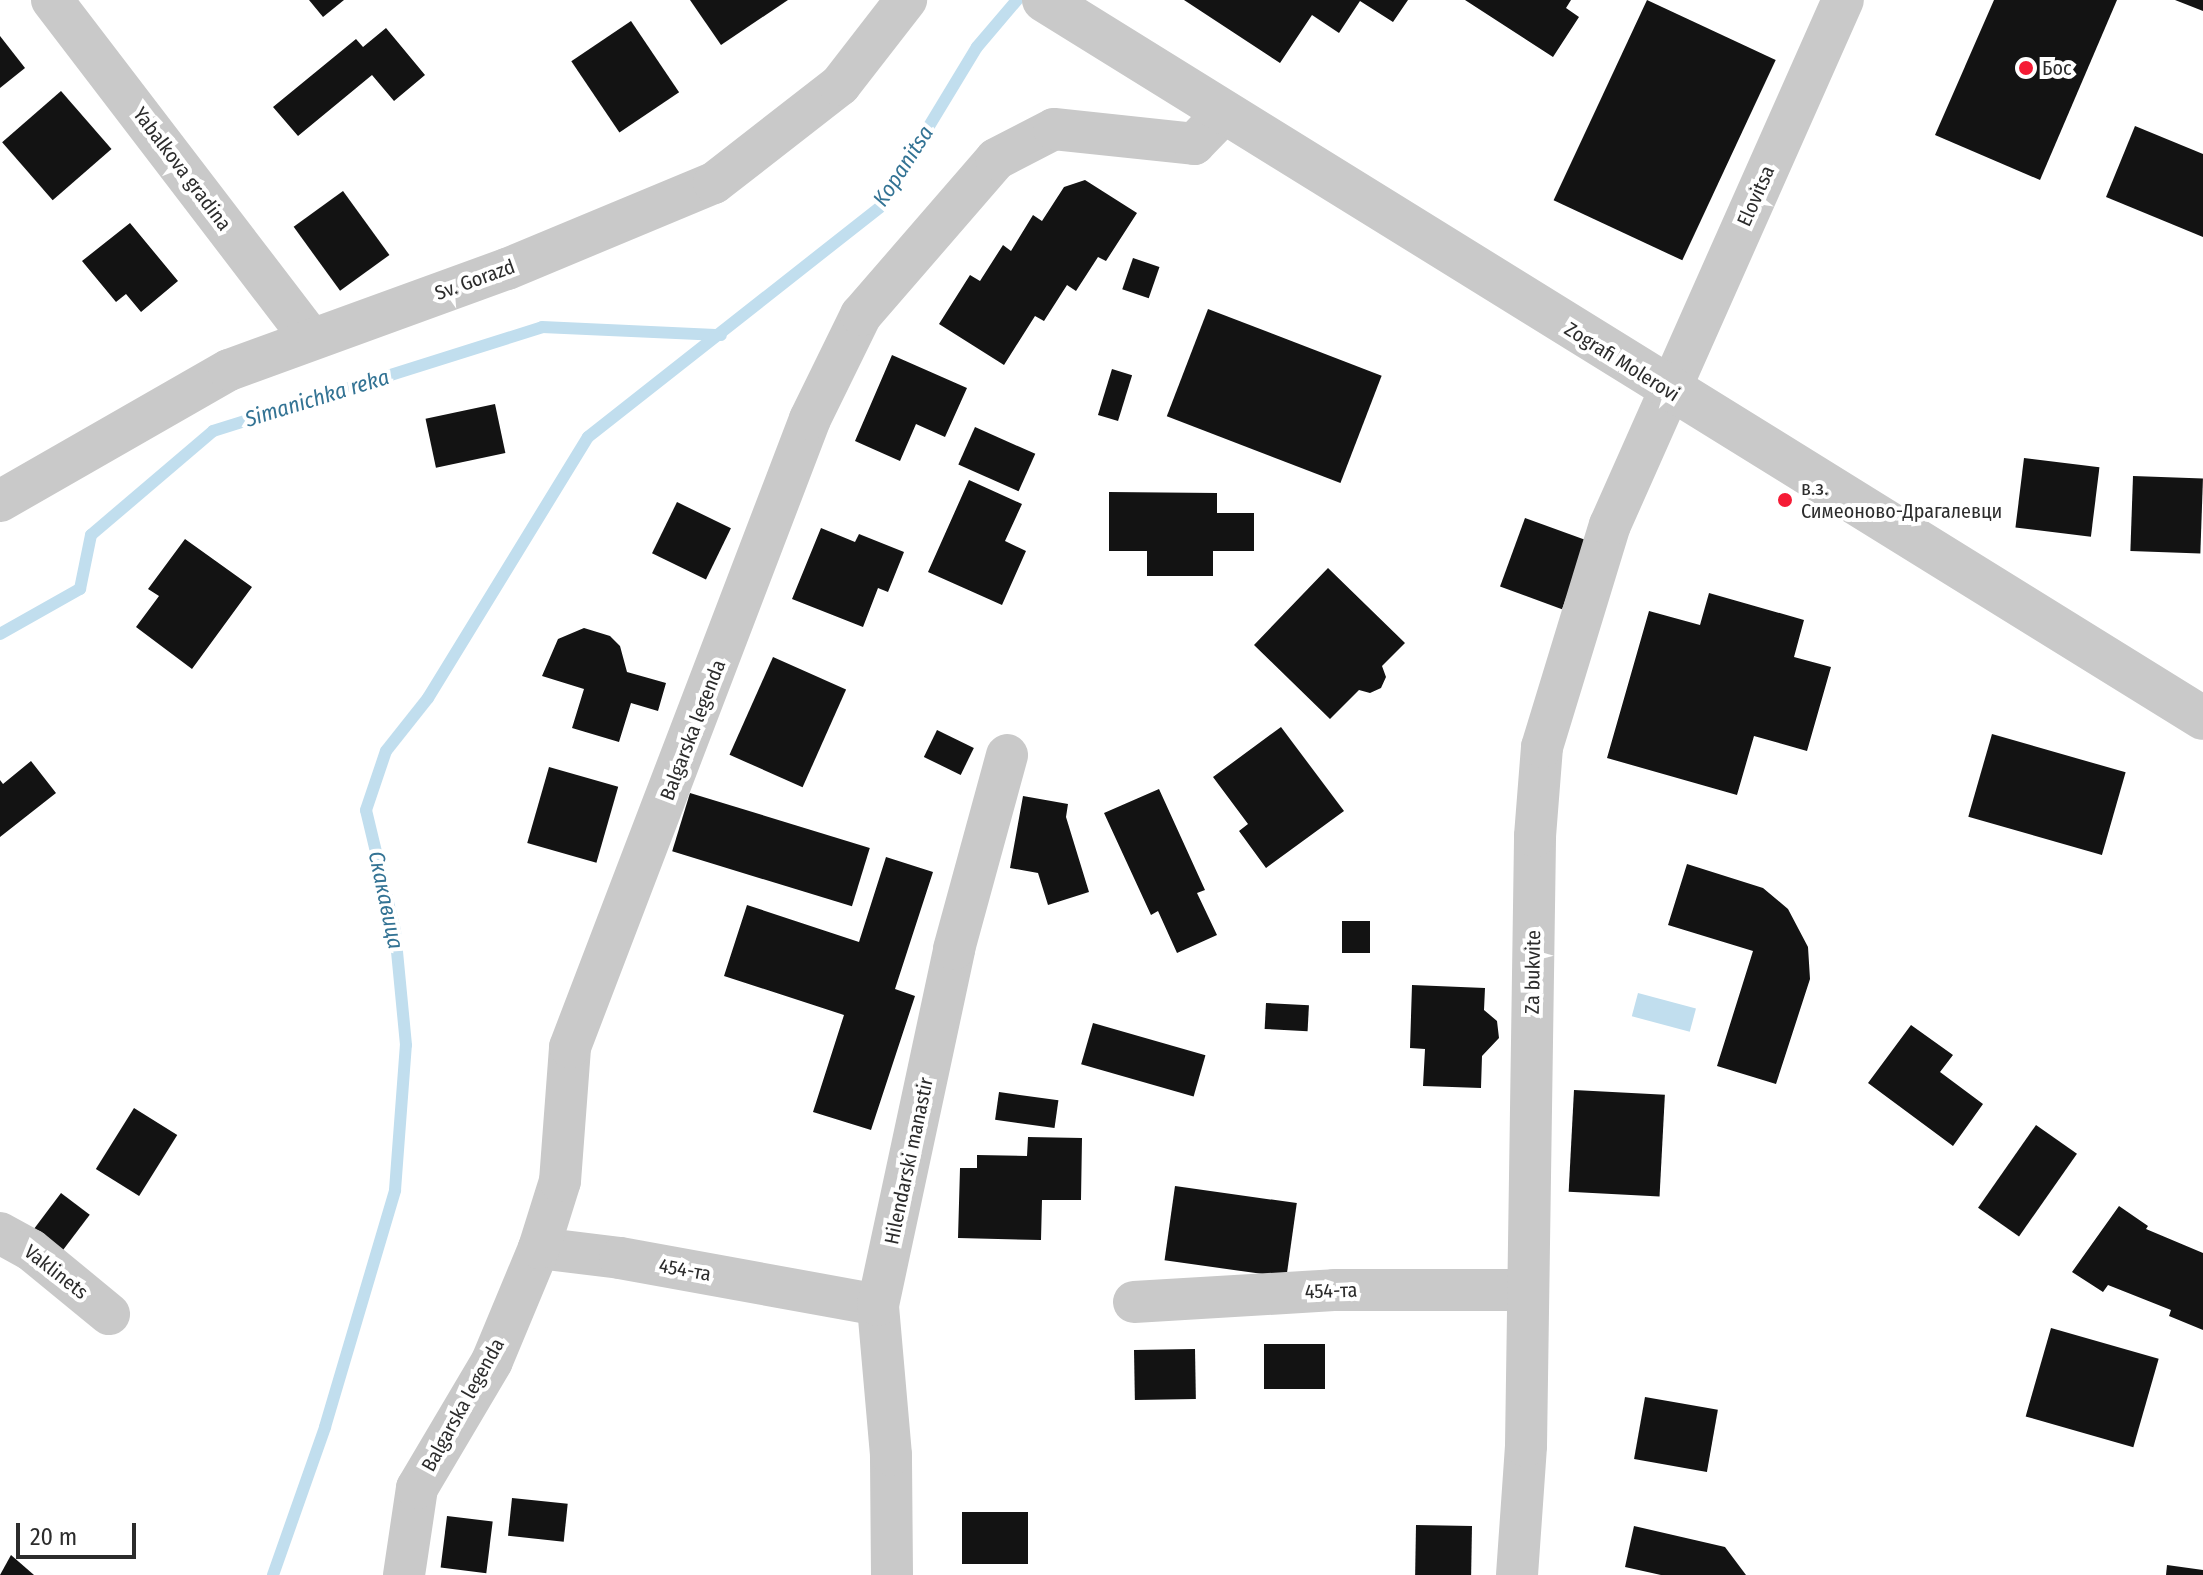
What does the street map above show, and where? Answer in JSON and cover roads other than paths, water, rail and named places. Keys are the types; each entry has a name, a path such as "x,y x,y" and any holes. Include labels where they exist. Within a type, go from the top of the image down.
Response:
{"street":[{"name":"Yabalkova gradina","path":"52,0 311,339"},
{"name":"Sv. Gorazd","path":"0,501 229,370 507,269 714,183 840,85 906,0"},
{"name":"Elovitsa","path":"1669,391 1843,0"},
{"name":"Zografi Molerovi","path":"1056,8 1669,391 2203,718"},
{"name":"Balgarska legenda","path":"404,1575 417,1488 492,1361 539,1248 560,1181 570,1047 810,419 861,315 996,159 1054,129 1194,144 1223,114"},
{"name":"Za bukvite","path":"1517,1575 1528,1290 1535,836 1542,747 1610,525 1669,391"},
{"name":"Hilendarski manastir","path":"892,1575 891,1455 878,1305 954,949 1007,755"},
{"name":"Vaklinets","path":"0,1233 31,1250 109,1314"},
{"name":"454-та","path":"539,1248 620,1258 878,1305"},
{"name":"454-та","path":"1134,1302 1334,1290 1528,1290"}],"water":[{"path":"1638,993 1696,1009 1690,1032 1632,1016"}],"waterway":[{"name":"Скакавица","path":"273,1575 325,1427 395,1190 406,1045 395,931 366,810 386,751 428,698 588,437 880,207 977,47 1017,0"},
{"name":"Simanichka reka","path":"0,634 80,589 91,535 213,431 542,327 721,335"}],"place":[{"name":"Бос","path":"2026,68"},
{"name":"в.з. Симеоново-Драгалевци","path":"1785,500"}],"water label":[{"name":"Kopanitsa","path":"903,166"}]}
